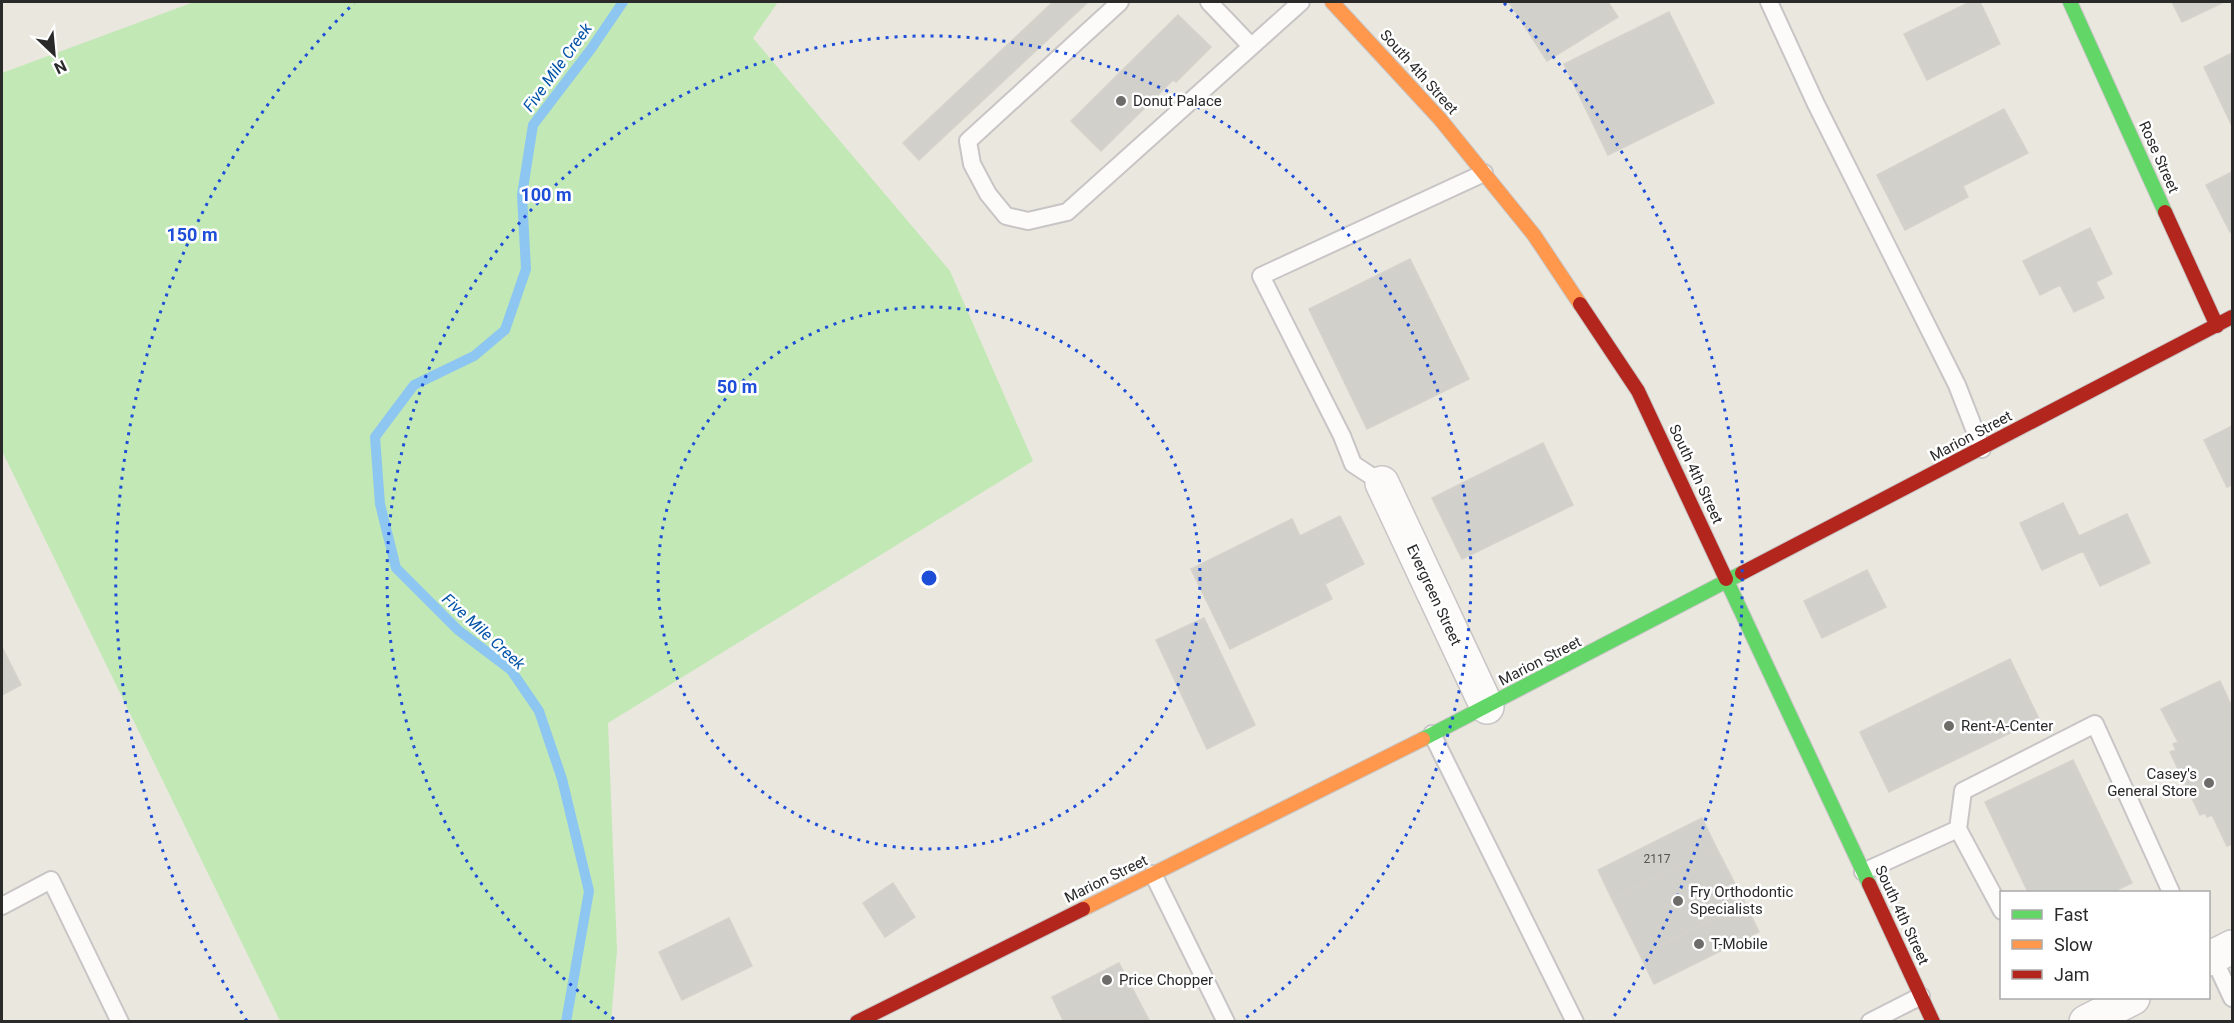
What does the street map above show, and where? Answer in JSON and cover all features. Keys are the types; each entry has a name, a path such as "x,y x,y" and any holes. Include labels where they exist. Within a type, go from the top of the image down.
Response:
{"main road":[{"name":"South 4th Street","path":"1332,2 1440,119 1534,235 1638,391 1933,1022"},
{"name":"Rose Street","path":"2070,2 2217,326"},
{"name":"Marion Street","path":"857,1022 1487,707 2232,317"}],"street":[{"name":"Evergreen Street","path":"1382,483 1487,707"},
{"path":"2086,1022 2131,999"}],"lane":[{"path":"1120,2 968,141 972,164 988,194 1006,216 1028,221 1067,212 1301,2"},
{"path":"1209,2 1251,46"},
{"path":"1769,2 1816,104 1957,385 1982,448"},
{"path":"1382,483 1353,464 1342,436 1261,276 1484,173"},
{"path":"2000,909 1958,829 1963,791 2096,724 2171,891"},
{"path":"1432,734 1575,1022"},
{"path":"1863,872 1958,829"},
{"path":"1154,874 1226,1022"},
{"path":"2,906 51,880 120,1022"},
{"path":"2218,954 2232,998"},
{"path":"1870,1022 1922,996"}],"green space":[{"path":"194,2 778,2 753,38 950,271 1033,461 608,723 617,950 611,1021 280,1021 2,451 2,73"}],"building":[{"path":"1053,2 1088,2 919,160 903,143"},
{"path":"1509,2 1608,2 1618,17 1547,61"},
{"path":"1970,2 1980,2 2000,44 1927,80 1904,34"},
{"path":"2172,2 2224,2 2182,22"},
{"path":"1669,12 1714,103 1608,155 1564,64"},
{"name":"Donut Palace","path":"1178,15 1211,47 1176,82 1173,80 1101,151 1071,121"},
{"path":"2232,53 2232,126 2204,67"},
{"path":"2004,109 2028,153 1963,186 1968,197 1905,230 1877,175"},
{"path":"2232,172 2232,231 2230,232 2206,185"},
{"path":"2090,228 2112,274 2096,282 2104,298 2074,312 2060,285 2040,295 2023,261"},
{"path":"1410,259 1469,379 1367,429 1309,309"},
{"path":"2232,426 2232,485 2227,487 2204,440"},
{"path":"1543,443 1573,505 1462,559 1432,498"},
{"path":"2063,503 2079,536 2127,514 2150,563 2100,586 2083,551 2042,570 2020,523"},
{"path":"1340,516 1364,564 1325,584 1332,599 1230,649 1191,569 1292,519 1300,536"},
{"path":"1867,570 1886,607 1822,638 1804,601"},
{"path":"1204,618 1255,725 1207,749 1156,640"},
{"path":"2,647 21,685 2,695"},
{"name":"Rent-A-Center","path":"2010,659 2039,719 1889,792 1860,732"},
{"name":"Casey's General Store","path":"2220,681 2232,707 2232,844 2227,846 2212,815 2207,817 2205,813 2200,815 2170,752 2176,750 2173,744 2178,742 2161,709"},
{"name":"Casey's General Store","path":"2073,760 2132,883 2115,891 2028,891 1985,802"},
{"path":"1702,818 1716,847 1612,899 1598,870"},
{"name":"Fry Orthodontic Specialists","path":"1716,847 1745,903 1640,955 1612,899"},
{"path":"893,883 915,917 885,937 863,903"},
{"name":"T-Mobile","path":"1745,903 1759,932 1654,984 1640,955"},
{"path":"729,918 752,966 682,1000 659,952"},
{"name":"Price Chopper","path":"1119,963 1150,1022 1064,1022 1052,997"}],"waterway":[{"name":"Five Mile Creek","path":"566,1022 589,891 562,779 539,711 511,670 458,630 396,568 380,504 375,437 414,385 474,356 505,330 526,269 522,195 533,125 591,49 623,2"}],"traffic: fast":[{"path":"2070,2 2165,212"},
{"path":"1423,739 1742,573"},
{"path":"1726,579 1869,884"}],"traffic: slow":[{"path":"1332,2 1440,119 1534,235 1580,304"},
{"path":"1083,909 1423,739"}],"traffic: jam":[{"path":"2165,212 2217,326"},
{"path":"1580,304 1638,391 1726,579"},
{"path":"1742,573 2232,317"},
{"path":"1869,884 1933,1022"},
{"path":"857,1022 1083,909"}],"place":[{"name":"Donut Palace","path":"1121,101"},
{"name":"Rent-A-Center","path":"1949,726"},
{"name":"Casey's General Store","path":"2209,783"},
{"name":"Fry Orthodontic Specialists","path":"1678,901"},
{"name":"T-Mobile","path":"1699,944"},
{"name":"Price Chopper","path":"1107,980"}]}
